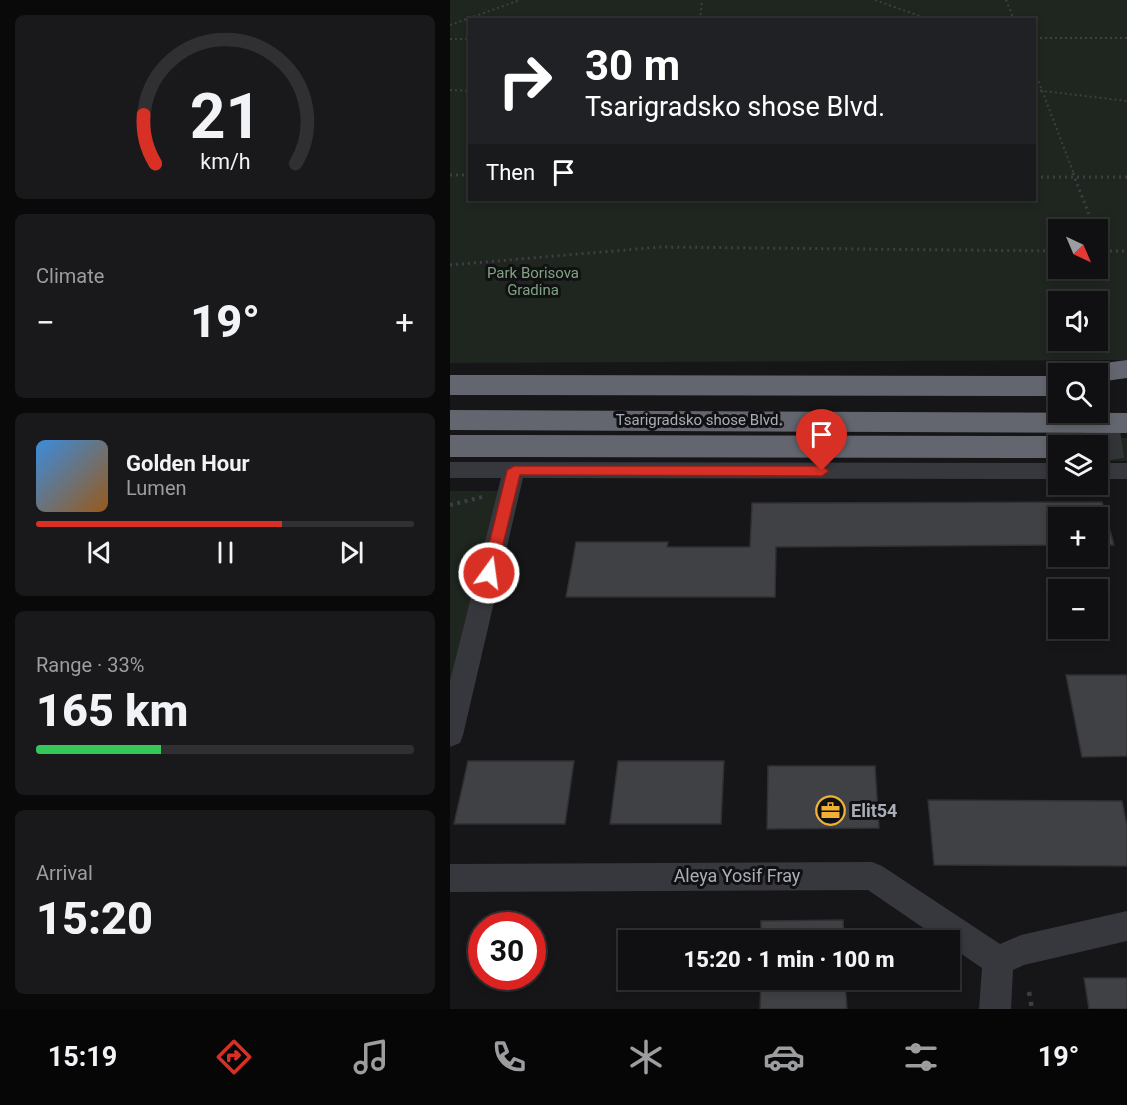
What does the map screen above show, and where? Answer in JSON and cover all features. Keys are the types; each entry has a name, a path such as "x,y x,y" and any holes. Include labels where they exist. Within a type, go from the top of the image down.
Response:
{"highway":[{"path":"1108,371 1127,369"},
{"path":"961,386 1048,377"},
{"path":"450,385 1048,386"},
{"path":"1108,386 1127,386"},
{"name":"Tsarigradsko shose Blvd.","path":"450,420 1127,423"},
{"path":"450,446 1048,447"}],"street":[{"path":"450,470 1048,471"},
{"path":"450,735 514,470"},
{"path":"1108,471 1127,471"},
{"name":"Aleya Yosif Fray","path":"450,878 872,876 998,961"},
{"path":"995,1009 998,961 1021,950 1127,926"}],"path":[{"path":"470,18 520,0"},
{"path":"700,18 702,0"},
{"path":"875,0 924,18"},
{"path":"1006,0 1013,18"},
{"path":"450,25 468,19"},
{"path":"1036,38 1127,38"},
{"path":"450,39 468,39"},
{"path":"1036,75 1091,219"},
{"path":"450,90 468,91"},
{"path":"1036,90 1127,101"},
{"path":"450,175 468,175"},
{"path":"1036,177 1127,177"},
{"path":"450,264 660,247 1048,251"},
{"path":"1108,251 1127,251"}],"green space":[{"name":"Park Borisova Gradina","path":"450,0 1127,0 1127,360 450,363"},
{"path":"1108,438 1127,438 1127,461 1108,461"},
{"path":"450,491 502,491 450,719"}],"building":[{"path":"1102,502 1103,507 1048,507 1048,545 776,547 775,597 566,597 576,542 668,542 667,547 750,547 752,503"},
{"path":"1108,524 1114,545 1108,545"},
{"path":"1066,675 1127,675 1127,756 1082,757"},
{"path":"468,761 574,761 565,824 454,824"},
{"path":"618,761 724,761 721,824 610,824"},
{"path":"768,766 875,766 879,828 767,829"},
{"path":"928,800 1122,801 1127,825 1127,866 934,865"},
{"path":"843,920 844,930 761,930 761,921"},
{"path":"1084,978 1127,978 1127,1009 1089,1009"},
{"path":"761,990 846,990 847,1009 760,1009"}],"tunnel":[{"path":"1108,443 1127,440"}],"place":[{"name":"Elit54","path":"830,811"}],"route":[{"path":"489,573 514,470 822,471"}]}
